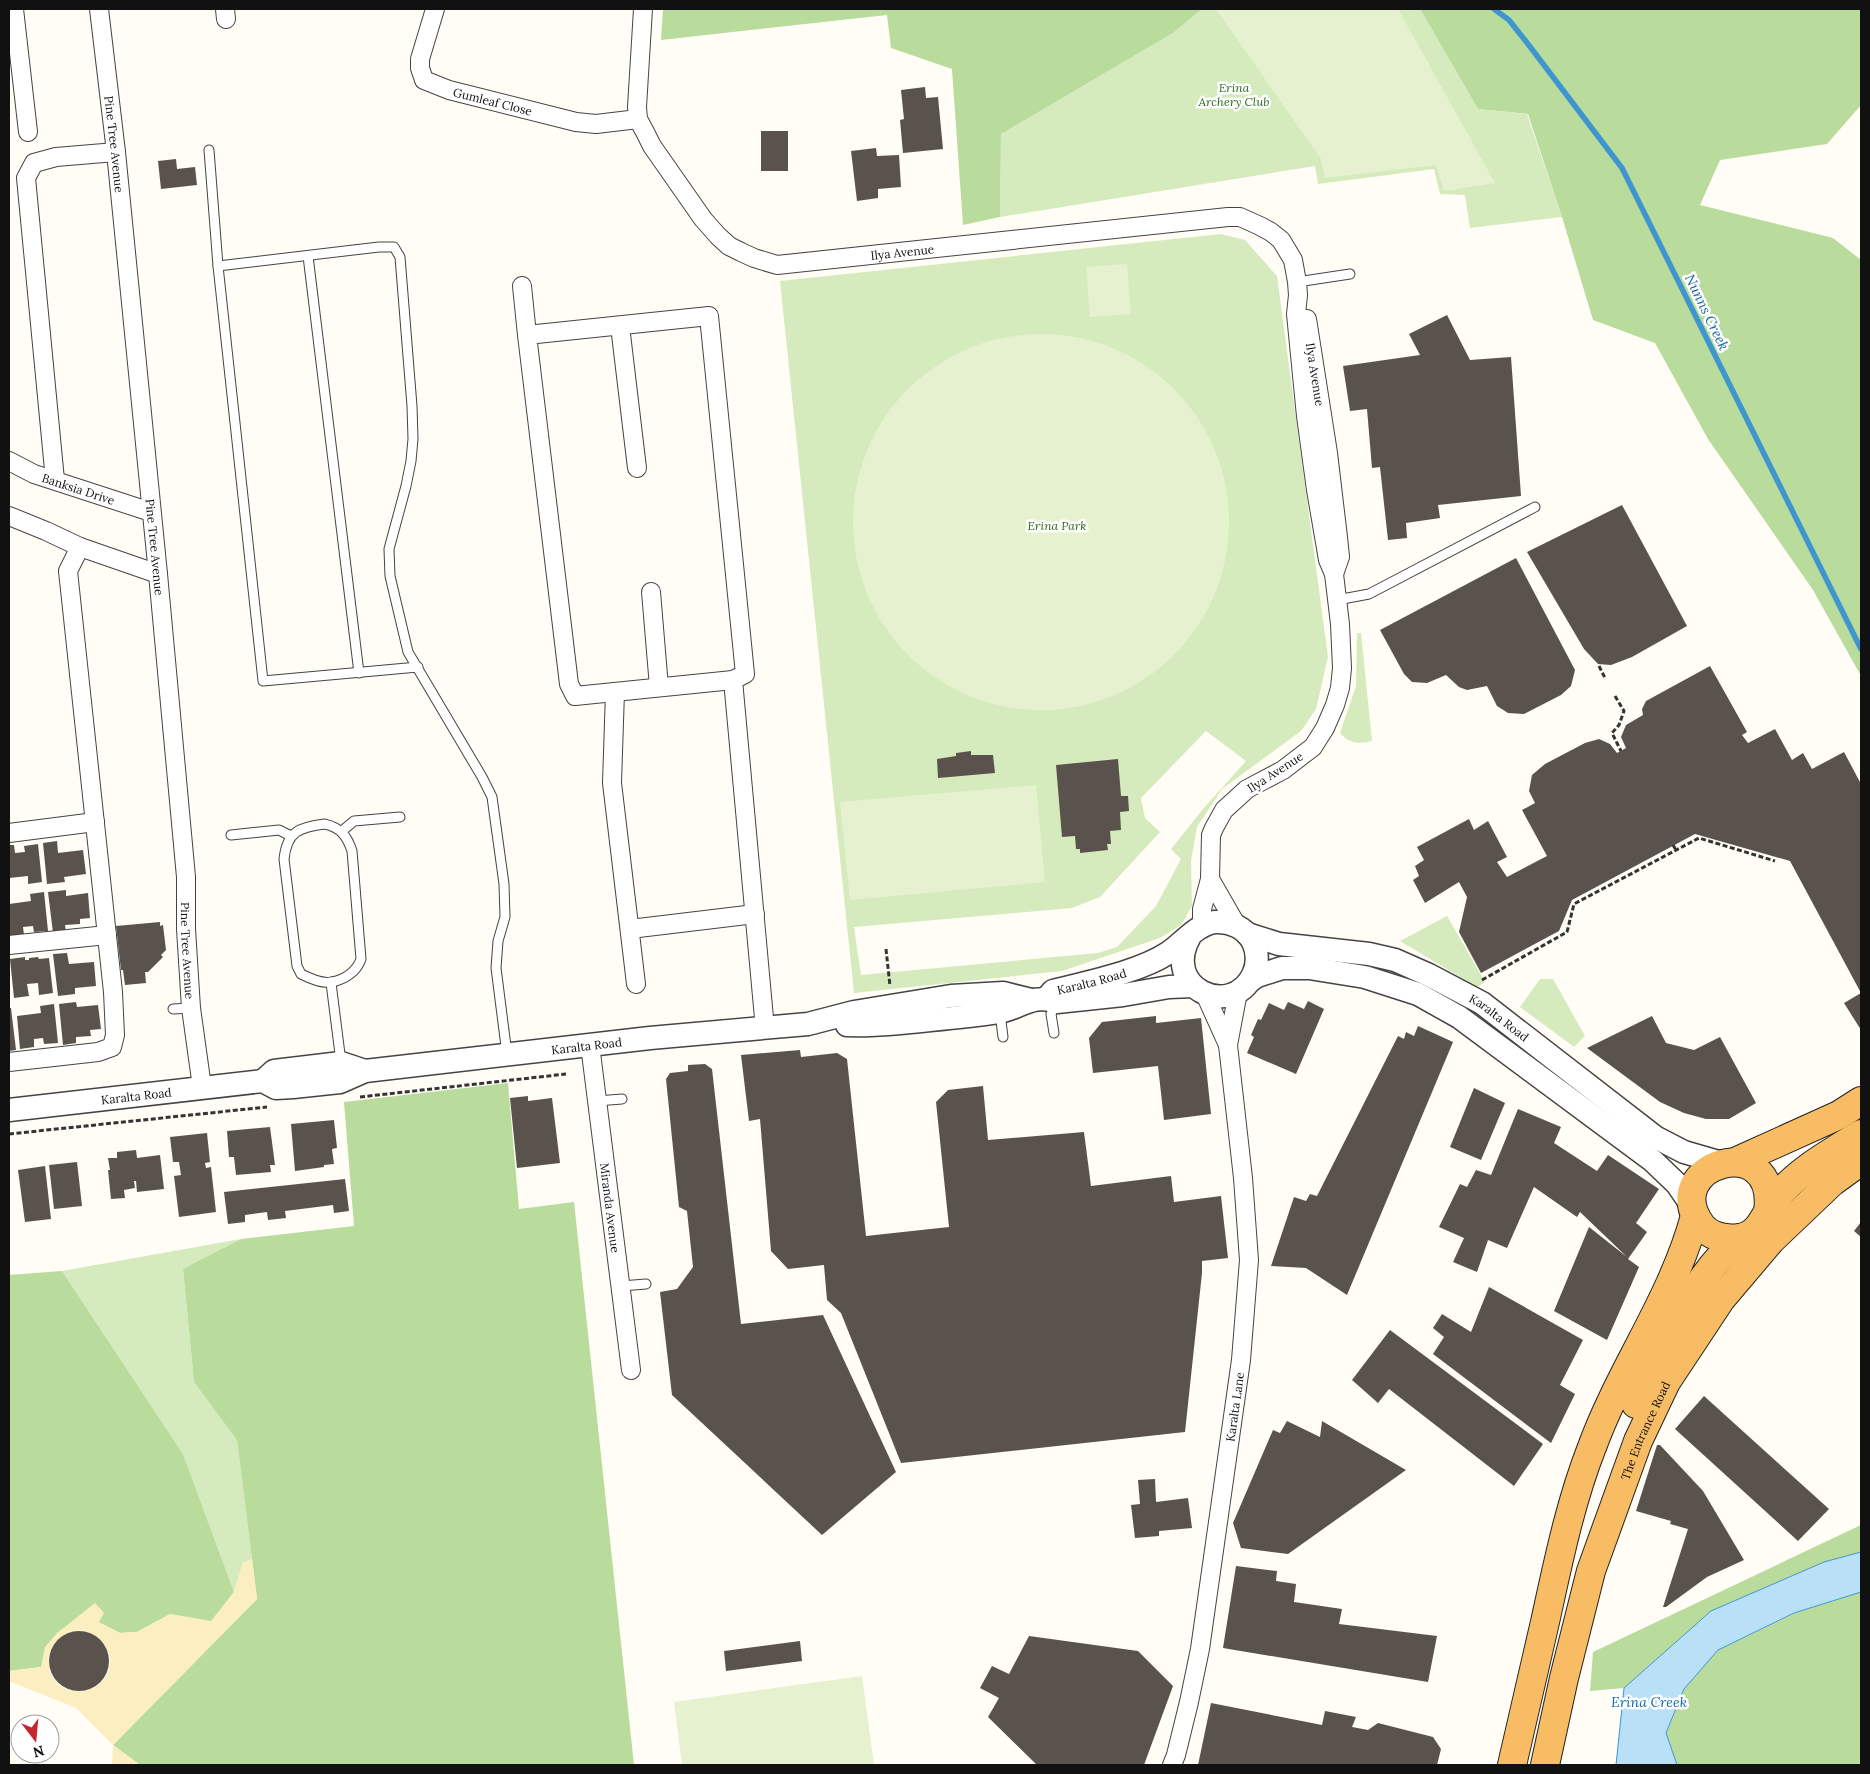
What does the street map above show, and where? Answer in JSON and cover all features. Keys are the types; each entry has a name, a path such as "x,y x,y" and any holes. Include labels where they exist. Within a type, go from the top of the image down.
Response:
{"highway":[{"path":"1512,1765 1557,1566 1580,1479 1592,1444 1677,1270 1690,1235 1694,1211 1693,1192 1700,1178 1710,1167 1729,1162 1839,1115 1861,1102"},
{"path":"1694,1211 1703,1227 1714,1235 1726,1239 1749,1235 1761,1225 1780,1193 1805,1170 1861,1134"},
{"name":"The Entrance Road","path":"1544,1765 1591,1572 1638,1441 1666,1382 1721,1299 1771,1240 1832,1182 1861,1161"},
{"path":"1729,1162 1748,1165 1759,1173 1767,1185 1770,1199 1768,1212"},
{"path":"1591,1572 1608,1482 1630,1418 1652,1367 1706,1272 1724,1251 1740,1238"}],"street":[{"path":"14,9 28,132"},
{"name":"Pine Tree Avenue","path":"99,9 116,152 158,574 186,877 186,929 191,1008 202,1087"},
{"name":"Gumleaf Close","path":"435,9 420,59 424,80 449,90 576,122 596,124 638,119"},
{"name":"Ilya Avenue","path":"643,9 636,90 638,119 652,146 710,228 729,246 754,258 769,263 784,264 1240,217 1260,226 1281,240 1293,260 1298,288 1296,314 1306,416 1316,490 1327,553 1334,574 1338,600 1342,668 1340,688 1326,728 1313,747 1283,770 1247,789 1224,810 1211,835 1210,879 1196,931"},
{"path":"56,480 26,178 34,163 56,157 116,152"},
{"path":"522,286 527,336 569,684 575,696 734,680 745,674 709,316 527,336"},
{"path":"620,326 637,468"},
{"name":"Banksia Drive","path":"9,460 34,474 151,512"},
{"path":"9,516 80,547 158,574"},
{"path":"9,1062 98,1052 112,1047 115,1035 107,935 68,571 80,547"},
{"path":"651,592 659,687"},
{"path":"734,680 765,1029"},
{"path":"615,692 612,783 636,984"},
{"path":"9,833 95,822"},
{"path":"1210,879 1242,930 1253,942 1256,952 1255,971 1245,986"},
{"path":"630,929 755,914"},
{"name":"Karalta Road","path":"1045,1000 1053,991 1135,968 1166,954 1196,931 1213,922 1225,922 1279,944 1369,954 1395,960 1430,975 1482,1003 1655,1137 1684,1152 1729,1162"},
{"path":"1196,931 1185,946 1182,956 1187,978 1199,990"},
{"path":"9,945 107,935"},
{"name":"Karalta Road","path":"808,1024 856,1026 1000,1012 1045,1000 1123,995 1169,987 1199,990 1216,996 1228,996 1257,976 1282,968 1309,968 1365,977 1418,994 1459,1018 1652,1161 1677,1184 1694,1211"},
{"name":"Karalta Lane","path":"1228,1045 1245,986"},
{"name":"Karalta Lane","path":"1172,1765 1189,1702 1200,1649 1241,1360 1249,1260 1243,1178 1228,1045 1199,990"},
{"name":"Karalta Road","path":"9,1110 263,1081 276,1088 340,1082 365,1071 590,1045 808,1024 854,1012 951,996 1003,993 1045,1000"},
{"name":"Miranda Avenue","path":"590,1045 631,1370"},
{"name":"Karalta Road","path":"263,1081 274,1071 341,1063 365,1071"}],"lane":[{"path":"209,150 218,266 263,681 418,667"},
{"path":"218,266 379,246 394,247 400,257 413,439 406,486 389,549 390,576 398,602 402,631 408,652 482,777 492,798 502,858 504,884 505,917 498,941 496,968 506,1054"},
{"path":"308,256 359,673"},
{"path":"1298,288 1350,274"},
{"path":"1338,600 1369,594 1535,507"},
{"path":"342,831 354,821 400,817"},
{"path":"325,824 335,826 342,831 352,851 361,959 358,967 352,973 331,982 300,974 297,966 284,859 285,845 291,836 309,826 325,824"},
{"path":"231,835 278,830 291,836"},
{"path":"331,982 341,1063"},
{"path":"1045,1000 1051,1014 1054,1033"},
{"path":"173,1009 191,1008"},
{"path":"1000,1012 1003,1037"},
{"path":"597,1101 622,1098"},
{"path":"621,1286 646,1284"}],"path":[{"path":"1599,666 1604,678"},
{"path":"1615,696 1624,711 1619,725 1612,733 1621,751"},
{"path":"1479,982 1567,932 1574,904 1699,838 1775,861"},
{"path":"1673,845 1676,850"},
{"path":"886,949 890,991"}],"green space":[{"path":"663,9 1202,9 1173,33 1001,134 1000,217 963,225 952,69 891,48 887,15 661,40"},
{"name":"Erina Archery Club","path":"1202,9 1420,9 1478,109 1527,114 1562,217 1470,228 1465,195 1440,194 1434,169 1318,184 1315,166 1000,217 1001,134 1173,33"},
{"path":"1216,9 1398,9 1495,183 1444,191 1436,165 1325,178 1321,159"},
{"path":"1420,9 1861,9 1861,105 1827,144 1720,160 1700,205 1833,238 1861,260 1861,676 1813,590 1708,439 1655,343 1593,320 1528,114 1478,109"},
{"name":"Erina Park","path":"1221,234 1245,240 1277,276 1328,657 1316,709 1301,731 1222,789 1197,827 1191,861 1192,906 1181,925 1160,938 1062,971 854,993 780,281","holes":["1206,731 1246,761 1203,809 1171,849 1181,859 1156,906 1117,947 1098,953 861,975 854,927 1072,908 1100,897 1160,832 1145,818 1141,798"]},
{"path":"1127,264 1131,314 1090,317 1086,267"},
{"path":"1041,334 1078,338 1113,349 1145,366 1174,389 1197,418 1214,450 1225,485 1229,522 1225,559 1214,594 1197,626 1174,655 1145,678 1113,695 1078,706 1041,710 1004,706 969,695 937,678 908,655 885,626 868,594 857,559 853,522 857,485 868,450 885,418 908,389 937,366 969,349 1004,338"},
{"path":"1357,633 1361,633 1372,741 1362,743 1351,741 1340,733 1356,686"},
{"path":"1036,785 1045,882 850,900 840,802"},
{"path":"1447,916 1485,982 1477,987 1400,941"},
{"path":"1540,979 1553,979 1585,1036 1574,1047 1520,1007"},
{"path":"508,1083 519,1209 574,1202 634,1765 140,1765 113,1745 257,1599 237,1440 194,1382 183,1269 241,1239 354,1226 344,1102"},
{"path":"241,1239 183,1270 194,1382 237,1439 252,1559 243,1563 234,1592 183,1454 62,1271"},
{"path":"62,1271 183,1454 234,1592 211,1622 170,1614 137,1632 120,1633 98,1622 57,1633 41,1667 9,1671 9,1275"},
{"path":"1861,1525 1861,1552 1824,1562 1711,1611 1624,1688 1590,1691 1593,1652"},
{"path":"1861,1592 1861,1765 1677,1765 1666,1734 1684,1689 1718,1650 1795,1613"},
{"path":"862,1676 874,1765 682,1765 674,1702"}],"sand":[{"path":"252,1559 257,1599 113,1745 76,1708 9,1681 9,1671 41,1667 45,1647 57,1633 95,1603 104,1613 99,1622 120,1633 137,1632 170,1614 211,1621 234,1592 243,1563","holes":["82,1630 97,1637 107,1649 110,1657 108,1672 99,1685 93,1688 80,1691 67,1689 57,1683 51,1674 50,1652 56,1642 67,1634"]},
{"path":"113,1745 140,1765 112,1765"}],"water":[{"name":"Erina Creek","path":"1861,1552 1861,1592 1794,1613 1718,1650 1684,1689 1666,1733 1677,1765 1616,1765 1624,1688 1711,1611 1824,1562"}],"building":[{"path":"925,87 926,98 938,97 943,149 903,153 900,120 904,119 901,90"},
{"path":"761,131 788,131 788,171 761,171"},
{"path":"876,148 877,156 899,155 901,187 878,189 878,198 857,201 851,151"},
{"path":"176,159 177,169 195,167 197,185 161,189 158,161"},
{"path":"1447,315 1470,360 1511,357 1521,496 1438,505 1440,518 1406,523 1407,538 1388,540 1380,467 1372,468 1367,409 1350,411 1343,366 1420,355 1409,334"},
{"path":"1622,505 1687,626 1632,657 1611,665 1598,664 1584,649 1527,552"},
{"path":"1516,558 1575,670 1571,686 1561,695 1524,714 1508,713 1497,706 1487,686 1467,690 1459,687 1446,675 1427,683 1412,682 1404,674 1380,630"},
{"path":"1710,666 1747,732 1742,735 1748,743 1775,729 1792,760 1803,753 1812,769 1844,752 1861,784 1861,993 1790,861 1695,834 1572,900 1559,931 1481,973 1459,932 1467,897 1459,882 1425,903 1413,880 1419,876 1415,866 1424,860 1417,847 1469,819 1474,830 1488,821 1507,857 1497,862 1507,877 1547,856 1522,810 1535,803 1529,791 1532,775 1545,764 1585,743 1599,739 1610,744 1617,753 1626,748 1621,737 1626,725 1643,715 1642,709 1646,701"},
{"path":"971,751 971,755 993,755 995,773 938,778 937,759"},
{"path":"1118,759 1121,796 1128,796 1129,811 1120,812 1121,830 1110,831 1111,844 1107,844 1108,850 1080,853 1080,849 1076,849 1075,836 1062,837 1056,765"},
{"path":"57,841 58,853 83,850 86,874 64,877 65,882 47,884 43,843"},
{"path":"38,844 42,882 28,884 28,876 9,878 9,845 14,845 15,853 25,852 24,846"},
{"path":"66,890 66,896 88,893 90,918 80,919 80,924 65,925 66,932 53,933 48,892"},
{"path":"44,892 48,931 34,932 33,926 23,927 24,935 10,937 9,904 31,901 30,894"},
{"path":"160,922 160,926 163,925 166,950 161,955 163,957 148,972 145,972 146,983 125,985 123,970 121,970 116,926"},
{"path":"67,953 69,964 94,962 96,986 75,988 75,994 58,996 53,954"},
{"path":"25,957 25,960 38,957 39,959 49,958 53,993 39,995 38,983 27,984 29,996 14,998 10,959"},
{"path":"1861,993 1861,1030 1844,1003"},
{"path":"1308,1001 1324,1009 1296,1074 1247,1053 1254,1037 1251,1035 1258,1019 1261,1020 1269,1003 1284,1010 1288,1002 1304,1009"},
{"path":"76,1002 77,1007 98,1005 101,1029 90,1030 91,1036 76,1037 76,1043 63,1045 59,1004"},
{"path":"54,1004 58,1043 44,1044 43,1038 34,1039 34,1047 20,1049 17,1016 41,1013 40,1006"},
{"path":"9,1008 11,1008 16,1050 9,1051"},
{"path":"1156,1016 1156,1023 1201,1018 1211,1114 1164,1120 1158,1066 1093,1073 1089,1038 1102,1022"},
{"path":"1652,1016 1666,1043 1694,1050 1720,1037 1756,1103 1729,1119 1706,1119 1684,1113 1660,1102 1587,1048"},
{"path":"1418,1026 1453,1042 1347,1295 1306,1268 1271,1266 1294,1197 1306,1201 1310,1194 1317,1196 1398,1036 1404,1039 1406,1032 1414,1036"},
{"path":"800,1050 801,1057 837,1053 847,1059 866,1236 949,1227 936,1102 948,1090 983,1086 988,1140 1084,1132 1091,1186 1171,1176 1174,1202 1221,1196 1228,1258 1202,1261 1185,1432 901,1463 841,1313 827,1300 824,1265 788,1269 771,1251 760,1119 749,1121 741,1055"},
{"path":"705,1064 712,1069 741,1324 823,1315 896,1472 822,1535 672,1395 660,1292 677,1289 693,1267 687,1211 679,1207 666,1079 670,1073 688,1071 688,1065"},
{"path":"1474,1088 1505,1103 1481,1160 1450,1147"},
{"path":"528,1096 528,1101 552,1098 560,1163 517,1168 510,1098"},
{"path":"1518,1109 1561,1127 1554,1143 1597,1171 1608,1155 1659,1189 1636,1223 1647,1232 1628,1259 1639,1267 1607,1340 1554,1311 1589,1227 1627,1257 1580,1212 1577,1217 1534,1187 1507,1248 1488,1240 1477,1272 1453,1262 1464,1238 1439,1227 1460,1184 1467,1187 1476,1170 1491,1175"},
{"path":"334,1120 337,1148 332,1149 334,1164 295,1171 291,1124"},
{"path":"270,1127 275,1165 270,1165 271,1172 236,1175 234,1157 229,1157 227,1131"},
{"path":"207,1133 210,1162 205,1163 206,1168 211,1167 216,1212 179,1217 174,1176 181,1175 179,1162 173,1162 170,1137"},
{"path":"136,1150 137,1158 160,1155 164,1189 137,1192 136,1181 134,1181 135,1188 124,1190 125,1198 111,1199 108,1158 117,1158 117,1152"},
{"path":"77,1162 82,1206 54,1209 49,1165"},
{"path":"45,1166 51,1219 25,1222 18,1170"},
{"path":"345,1179 349,1211 334,1213 333,1205 285,1211 286,1218 268,1220 267,1212 245,1215 245,1222 228,1224 224,1192"},
{"path":"1861,1222 1861,1237 1854,1231"},
{"path":"1489,1287 1583,1340 1560,1385 1575,1394 1551,1443 1433,1354 1444,1337 1433,1328 1442,1314 1471,1332"},
{"path":"1390,1330 1543,1444 1514,1486 1389,1389 1378,1403 1352,1380"},
{"path":"1704,1396 1829,1509 1798,1541 1675,1429"},
{"path":"1287,1421 1320,1437 1322,1421 1406,1470 1288,1554 1241,1548 1233,1523 1273,1430 1280,1433"},
{"path":"1657,1445 1660,1445 1703,1491 1744,1560 1707,1577 1666,1607 1663,1607 1688,1529 1670,1524 1671,1521 1636,1511"},
{"path":"1155,1479 1156,1502 1188,1498 1192,1528 1159,1531 1159,1536 1135,1538 1131,1505 1140,1504 1138,1480"},
{"path":"1236,1566 1277,1571 1276,1581 1296,1584 1294,1602 1342,1609 1339,1624 1437,1636 1428,1682 1223,1648"},
{"path":"73,1631 85,1631 101,1639 107,1649 109,1661 107,1673 101,1683 85,1691 73,1691 57,1683 49,1667 49,1655 57,1639"},
{"path":"1029,1636 1138,1651 1173,1686 1144,1765 1037,1765 988,1717 999,1698 980,1688 992,1666 1009,1674"},
{"path":"800,1641 802,1661 726,1671 724,1651"},
{"path":"1211,1703 1322,1725 1325,1711 1356,1717 1352,1727 1368,1730 1378,1723 1433,1737 1441,1749 1437,1765 1198,1765"}],"waterway":[{"name":"Nunns Creek","path":"1494,9 1509,20 1622,168 1861,649"}]}
